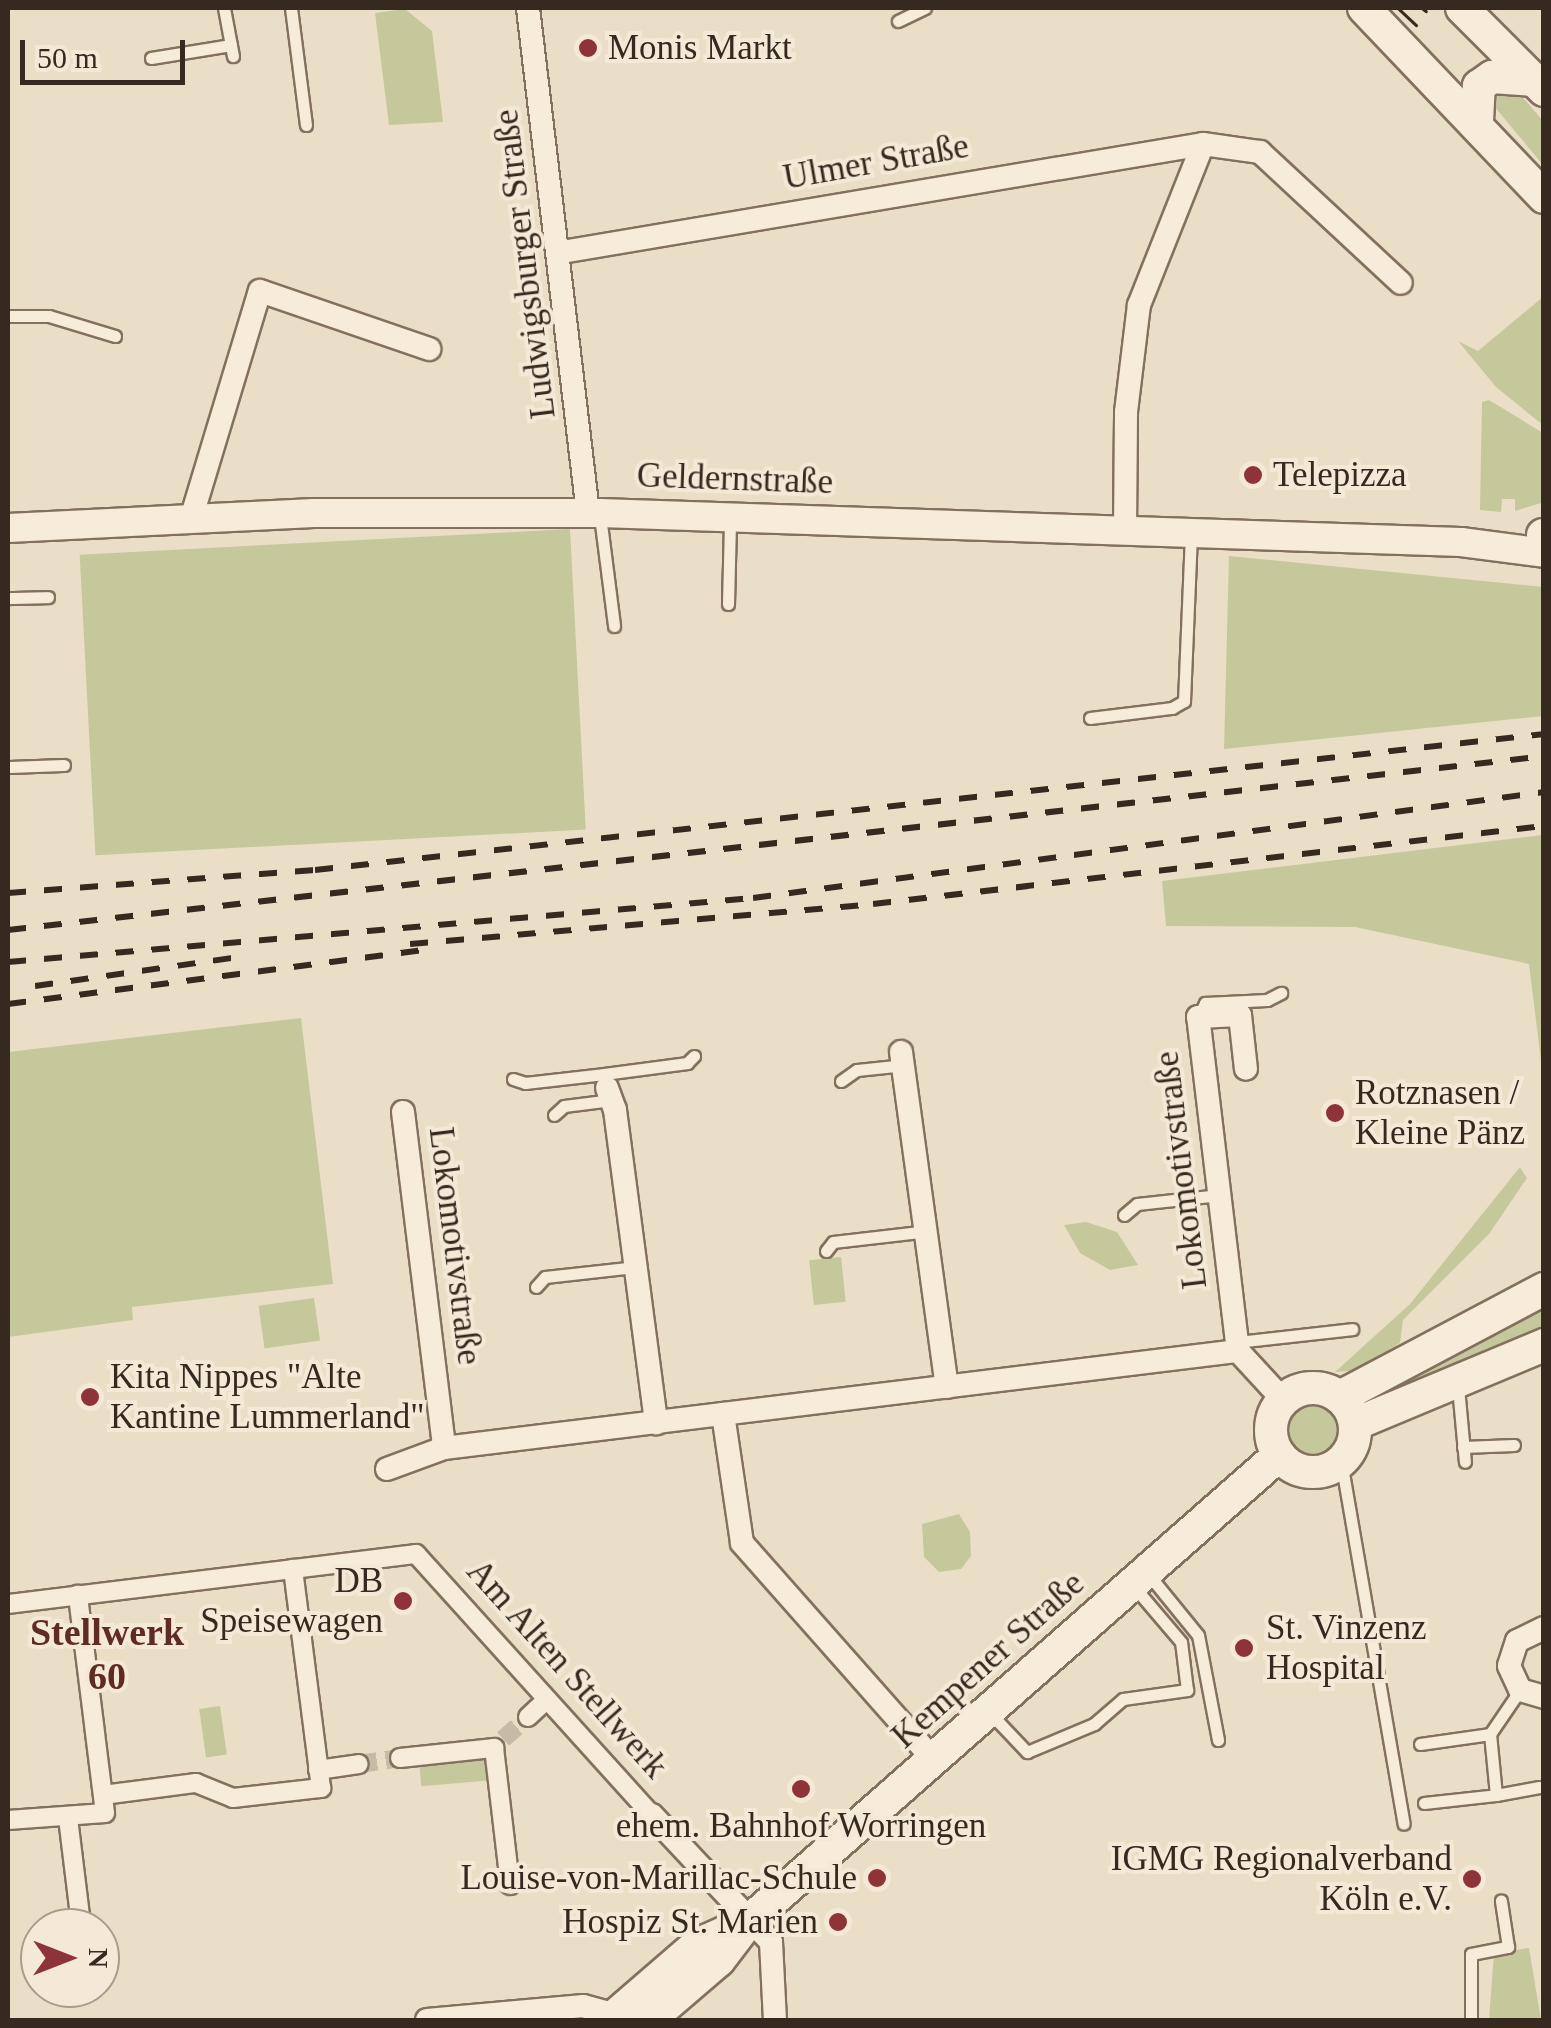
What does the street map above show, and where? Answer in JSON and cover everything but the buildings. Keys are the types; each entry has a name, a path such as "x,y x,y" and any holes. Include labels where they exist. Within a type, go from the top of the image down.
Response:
{"main road":[{"path":"1364,8 1477,122 1544,197"},
{"path":"1462,8 1539,85"},
{"path":"1477,122 1479,86 1492,78 1539,85"},
{"path":"1544,1289 1457,1336 1347,1411 1342,1460 1321,1472 1304,1472 1279,1455 1272,1420 1284,1400 1307,1388 1347,1411 1458,1383 1544,1345"},
{"path":"1457,1336 1544,1304"},
{"name":"Kempener Straße","path":"649,2020 718,1960 748,1922 936,1762 1279,1455"},
{"name":"Kempener Straße","path":"613,2018 697,1945 748,1922"}],"street":[{"name":"Ludwigsburger Straße","path":"536,9 594,513"},
{"name":"Ulmer Straße","path":"562,252 1202,144 1260,152 1401,283"},
{"path":"1125,530 1126,412 1139,304 1202,144"},
{"path":"191,519 260,291 429,349"},
{"name":"Geldernstraße","path":"8,528 191,519 594,513 1541,545"},
{"name":"Lokomotivstraße","path":"1238,1347 1198,1017 1240,1015 1246,1069"},
{"path":"903,1059 947,1387"},
{"path":"607,1082 656,1422"},
{"name":"Lokomotivstraße","path":"403,1112 444,1448"},
{"path":"386,1469 444,1448 1238,1347 1284,1400"},
{"path":"722,1414 742,1543 936,1762"},
{"name":"Am Alten Stellwerk","path":"8,1604 416,1554 748,1922 772,1942 775,2020"},
{"path":"103,1795 196,1783 233,1798 320,1788 293,1569"},
{"path":"8,1820 105,1813 78,1596"},
{"path":"1544,1628 1513,1647 1510,1676 1520,1690 1544,1697"},
{"path":"528,1718 547,1699"},
{"path":"400,1758 499,1744 510,1885"},
{"path":"318,1770 359,1764"},
{"path":"68,1818 79,1908"},
{"path":"427,2020 583,2006 613,2018"}],"lane":[{"path":"152,58 232,50 224,8"},
{"path":"291,8 306,125"},
{"path":"898,21 924,8"},
{"path":"8,316 50,316 115,336"},
{"path":"594,513 614,626"},
{"path":"728,604 730,516"},
{"path":"1090,718 1172,708 1184,701 1191,533"},
{"path":"8,598 48,597"},
{"path":"8,767 64,765"},
{"path":"1198,1017 1205,1002 1267,1000 1280,993"},
{"path":"513,1079 525,1084 607,1082 687,1063 694,1056"},
{"path":"841,1081 857,1070 903,1059"},
{"path":"554,1116 564,1106 607,1082"},
{"path":"1124,1215 1136,1204 1220,1196"},
{"path":"826,1251 833,1242 928,1231"},
{"path":"536,1286 545,1277 636,1266"},
{"path":"1238,1347 1352,1329"},
{"path":"1458,1383 1464,1462"},
{"path":"1464,1447 1514,1445"},
{"path":"1342,1460 1404,1824"},
{"path":"989,1712 1026,1752 1094,1724 1124,1700 1187,1690 1181,1642 1139,1578"},
{"path":"1139,1578 1198,1635 1218,1740"},
{"path":"1496,1794 1490,1734 1520,1690"},
{"path":"1420,1744 1490,1734"},
{"path":"1424,1803 1539,1787"},
{"path":"1471,2020 1471,1954 1508,1947 1501,1901"}],"green space":[{"path":"405,9 432,31 443,122 389,125 375,13"},
{"path":"1500,90 1519,93 1543,121 1543,165 1494,106"},
{"path":"1543,297 1543,425 1496,387 1458,341 1478,351"},
{"path":"1489,400 1543,433 1541,503 1515,511 1515,499 1502,499 1501,512 1480,510 1482,402"},
{"path":"570,529 586,830 95,855 80,555"},
{"path":"1229,556 1543,587 1543,716 1224,749"},
{"path":"1543,835 1543,1077 1529,964 1355,927 1166,926 1162,881"},
{"path":"301,1018 333,1284 132,1307 133,1320 8,1337 8,1052"},
{"path":"1520,1167 1527,1178 1489,1234 1403,1320 1400,1343 1359,1370 1335,1372 1410,1304"},
{"path":"1086,1222 1117,1232 1138,1265 1110,1270 1080,1253 1064,1225"},
{"path":"841,1257 846,1302 814,1305 809,1260"},
{"path":"314,1298 320,1341 265,1348 259,1306"},
{"path":"1543,1310 1543,1329 1392,1402 1384,1381"},
{"path":"1312,1399 1332,1408 1341,1428 1332,1448 1312,1457 1292,1448 1283,1428 1292,1408"},
{"path":"959,1514 970,1532 971,1556 961,1569 939,1572 924,1557 922,1524"},
{"path":"220,1706 227,1755 206,1757 199,1709"},
{"path":"492,1757 494,1780 421,1786 419,1763"},
{"path":"1529,1948 1541,2020 1489,2020 1494,1953"}],"tunnel":[{"path":"503,1739 528,1717"},
{"path":"359,1764 400,1758"}],"tram line":[{"path":"1398,8 1416,25"},
{"path":"1422,8 1426,11"}],"railway":[{"path":"8,893 315,870 1544,734"},
{"path":"8,930 1544,756"},
{"path":"8,962 753,898 1544,792"},
{"path":"410,944 873,904 1544,826"},
{"path":"8,1004 424,950"},
{"path":"35,986 238,957"}],"place":[{"name":"Monis Markt","path":"588,48"},
{"name":"Telepizza","path":"1253,475"},
{"name":"Rotznasen / Kleine Pänz","path":"1335,1113"},
{"name":"Kita Nippes \"Alte Kantine Lummerland\"","path":"90,1397"},
{"name":"DB Speisewagen","path":"403,1601"},
{"name":"St. Vinzenz Hospital","path":"1244,1648"},
{"name":"ehem. Bahnhof Worringen","path":"801,1789"},
{"name":"Louise-von-Marillac-Schule","path":"877,1878"},
{"name":"IGMG Regionalverband Köln e.V.","path":"1472,1879"},
{"name":"Hospiz St. Marien","path":"838,1922"}],"district":[{"name":"Stellwerk 60","path":"107,1655"}]}
